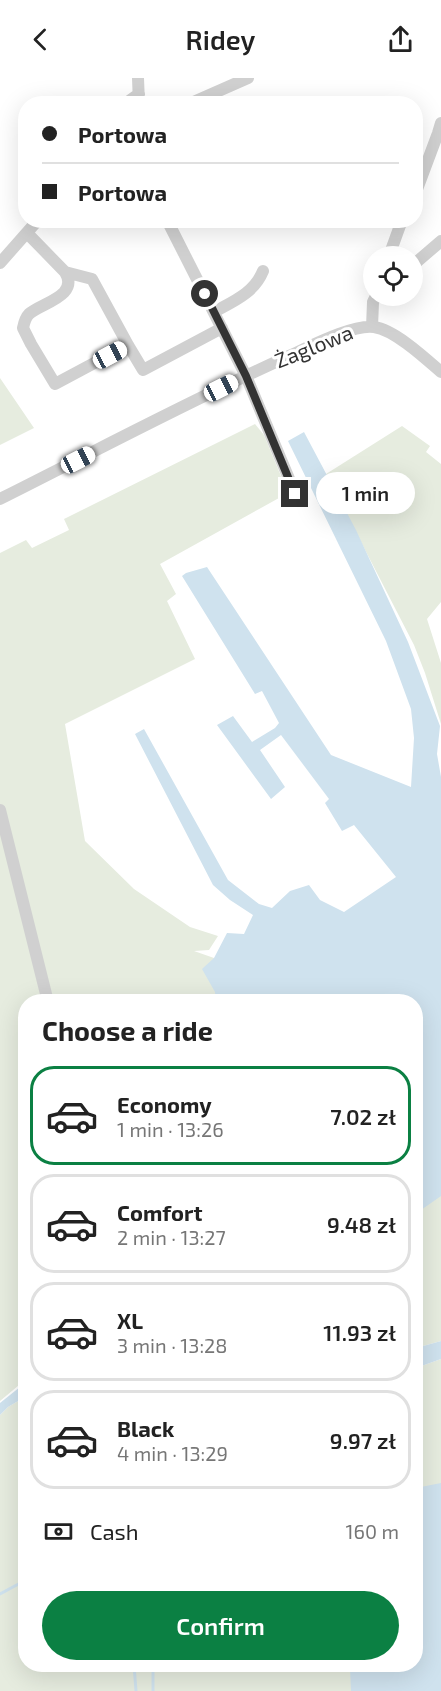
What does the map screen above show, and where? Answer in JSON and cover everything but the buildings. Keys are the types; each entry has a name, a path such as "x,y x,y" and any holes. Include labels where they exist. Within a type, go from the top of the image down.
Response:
{"street":[{"path":"138,78 139,96"},
{"path":"207,96 248,78"},
{"path":"423,174 440,130"},
{"path":"0,263 31,228"},
{"path":"171,228 246,376 295,494"},
{"path":"393,246 399,228"},
{"path":"27,233 68,276 68,283 61,296 28,315 23,328 55,384 128,345"},
{"path":"423,257 441,241"},
{"path":"214,312 250,290 263,271"},
{"path":"65,272 92,279 143,370 222,328"},
{"path":"372,327 375,306"},
{"name":"Żaglowa","path":"0,500 246,376 351,330 372,327 391,333 441,372"},
{"path":"0,810 46,994"}],"shaded area":[{"path":"0,378 34,428 0,445"},
{"path":"255,424 264,435 288,493 160,564 176,594 167,601 195,659 65,724 85,841 134,889 190,927 218,936 209,950 194,951 214,958 221,994 18,994 18,1386 0,1401 0,553 26,540 32,548 69,530 64,519"},
{"path":"402,426 430,446 426,452 441,464 441,602 427,619 441,663 441,724 414,645 326,474"},
{"path":"441,1187 441,1341 423,1346 423,1196"},
{"path":"441,1359 441,1490 423,1501 423,1365"},
{"path":"18,1401 18,1672 365,1672 368,1691 0,1691 0,1415"}],"water":[{"path":"304,432 356,530 408,642 440,726 437,754 441,777 441,1196 423,1209 423,994 215,994 202,969 214,958 227,933 244,934 253,915 213,885 135,734 144,729 228,880 259,904 272,908 290,891 309,885 320,900 344,912 396,877 354,825 342,831 325,803 329,799 281,735 260,750 285,787 271,799 217,725 233,716 252,742 279,723 262,691 255,694 182,576 207,567 331,755 411,787 414,738 411,709 386,641 288,441"},
{"path":"441,1341 441,1359 423,1365 423,1346"},
{"path":"18,1389 18,1401 0,1415 0,1403"},
{"path":"441,1483 441,1691 351,1691 350,1672 423,1672 423,1487"}],"waterway":[{"path":"0,1594 18,1584"},
{"path":"135,1672 136,1691"},
{"path":"153,1672 153,1691"}],"route":[{"path":"205,294 246,376 295,494"}]}
